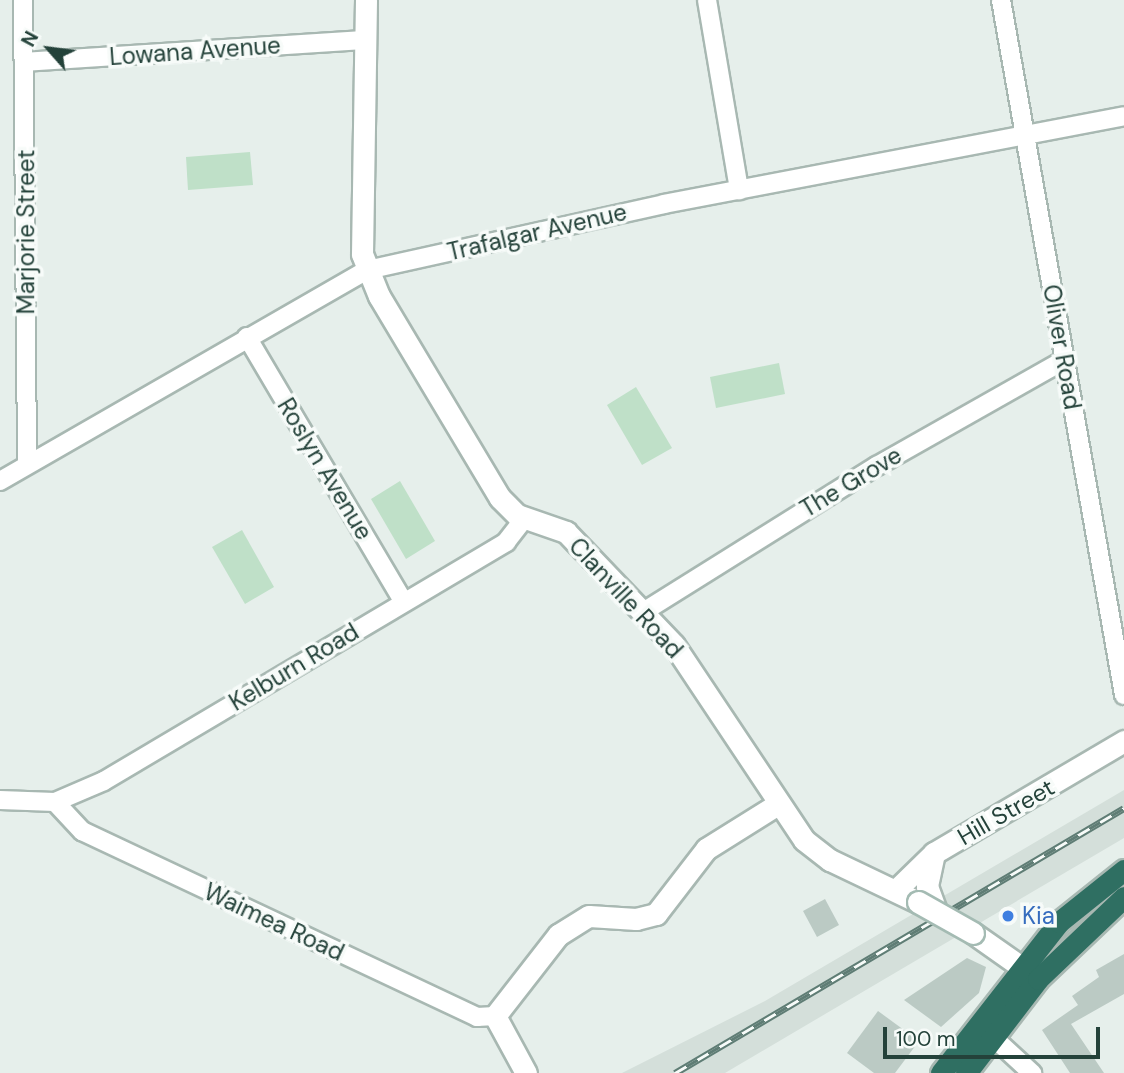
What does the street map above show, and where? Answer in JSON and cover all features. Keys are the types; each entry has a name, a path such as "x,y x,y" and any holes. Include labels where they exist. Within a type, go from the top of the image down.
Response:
{"highway":[{"path":"966,1073 1021,966 1059,922 1124,870"},
{"path":"941,1073 1124,897"}],"street":[{"name":"Marjorie Street","path":"23,0 27,464"},
{"name":"Clanville Road","path":"366,0 360,229 367,270 500,498 524,519 566,532 674,645 778,804 816,851 895,890 928,903 1038,979"},
{"path":"707,0 739,190"},
{"name":"Oliver Road","path":"1001,0 1124,695"},
{"name":"Lowana Avenue","path":"24,62 366,40"},
{"name":"Trafalgar Avenue","path":"0,481 367,270 739,190 1124,116"},
{"name":"Roslyn Avenue","path":"247,337 404,602"},
{"name":"The Grove","path":"643,611 877,466 1064,359"},
{"name":"Kelburn Road","path":"55,802 104,781 506,541 524,519"},
{"name":"Hill Street","path":"895,890 934,853 1124,741"},
{"path":"0,800 55,802"},
{"name":"Waimea Road","path":"55,802 82,831 477,1017 495,1016"},
{"path":"526,1073 495,1016 573,922 656,914 706,849 778,804"},
{"path":"928,903 934,853"},
{"path":"986,1030 1032,1073"}],"shaded area":[{"path":"1124,790 1124,838 725,1073 622,1073 765,1001"}],"green space":[{"path":"250,152 253,185 188,190 186,157"},
{"path":"779,363 785,394 716,408 710,377"},
{"path":"636,387 672,448 642,465 607,405"},
{"path":"400,481 435,541 406,559 371,499"},
{"path":"242,530 274,587 245,604 212,547"}],"building":[{"path":"825,899 839,925 817,937 803,911"},
{"path":"1124,954 1124,994 1071,1024 1104,1073 1070,1073 1042,1030 1078,1005 1072,996 1099,977 1096,970"},
{"path":"967,958 986,967 979,993 941,1027 904,1000"},
{"path":"878,1011 919,1041 895,1073 874,1073 847,1053"}],"railway":[{"path":"675,1073 1124,808"}],"place":[{"name":"Kia","path":"1008,916"}]}
